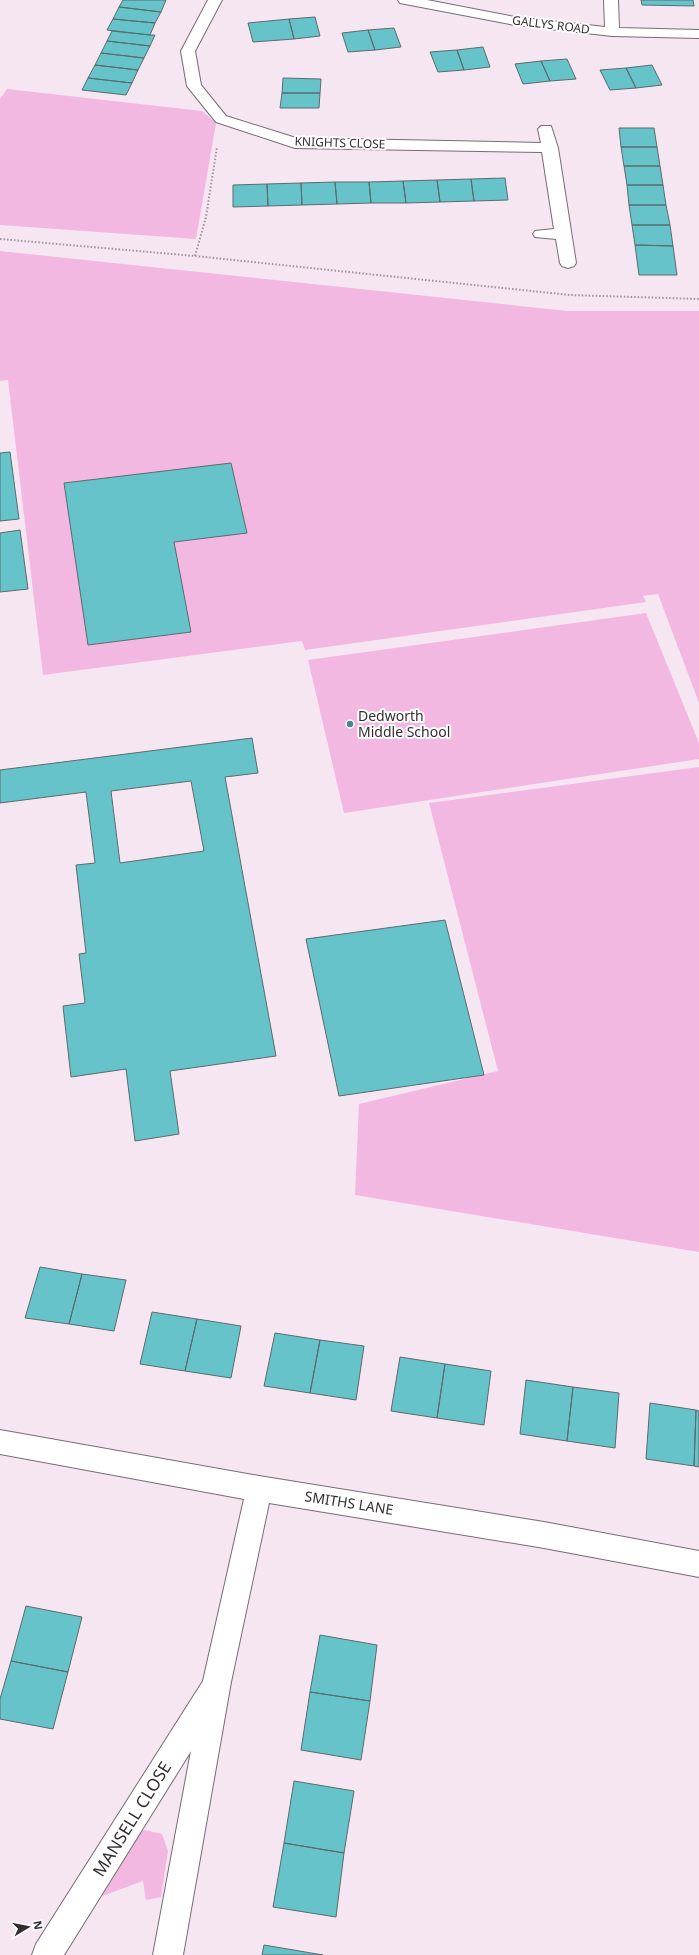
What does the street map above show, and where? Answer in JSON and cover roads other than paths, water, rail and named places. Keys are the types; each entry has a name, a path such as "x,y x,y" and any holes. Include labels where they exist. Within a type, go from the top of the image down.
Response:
{"street":[{"name":"KNIGHTS CLOSE","path":"215,0 188,51 194,86 221,119 295,143 550,148"},
{"name":"GALLYS ROAD","path":"405,0 515,21 612,32 699,34"},
{"path":"611,0 612,32"},
{"path":"546,129 568,263"},
{"path":"541,234 563,234"},
{"name":"SMITHS LANE","path":"0,1442 259,1489 544,1535 699,1564"},
{"name":"MANSELL CLOSE","path":"168,1955 217,1682 259,1489"},
{"name":"MANSELL CLOSE","path":"47,1955 217,1682"}],"place":[{"name":"Dedworth Middle School","path":"350,724"}]}
